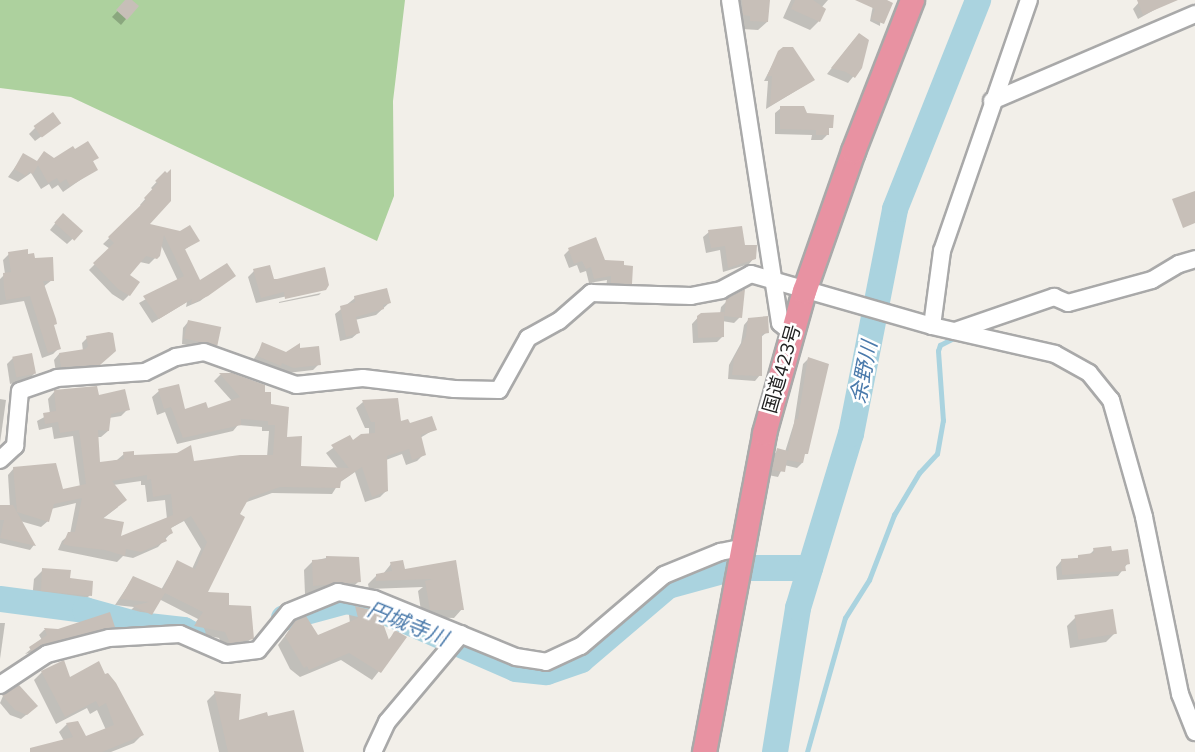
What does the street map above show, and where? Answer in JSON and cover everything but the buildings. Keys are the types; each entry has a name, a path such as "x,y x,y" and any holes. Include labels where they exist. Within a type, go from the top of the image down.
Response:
{"highway":[{"name":"国道423号","path":"704,752 740,548 764,433 804,291 853,150 912,0"}],"street":[{"path":"730,0 780,323 793,334"},
{"path":"928,324 943,250 992,101 1029,0"},
{"path":"992,101 1195,13"},
{"path":"955,331 1054,297 1068,303 1152,280 1179,264 1195,259"},
{"path":"0,460 15,446 20,391 57,378 145,372 176,357 204,352 296,385 363,378 454,389 499,390 528,338 559,321 591,293 691,296 721,290 751,274 847,303 1055,354 1089,373 1111,400 1144,517 1180,694 1195,732"},
{"path":"0,685 47,654 109,638 180,634 226,654 258,650 289,612 338,592 374,599 533,662 558,659 581,646 664,575 720,552 740,548"},
{"path":"373,752 387,722 461,634"}],"green space":[{"path":"0,0 405,0 393,101 394,196 377,241 71,97 0,88"}],"waterway":[{"name":"余野川","path":"775,752 798,608 851,434 895,209 978,0"},
{"path":"807,752 845,618 869,580 894,515 919,473 937,454 943,421 938,351 940,345 954,338"},
{"name":"円城寺川","path":"751,568 810,568"},
{"name":"円城寺川","path":"284,618 347,601 374,607 516,669 547,672 581,660 668,586 719,572"},
{"name":"円城寺川","path":"0,599 85,610 139,625 184,630 193,635"}]}
